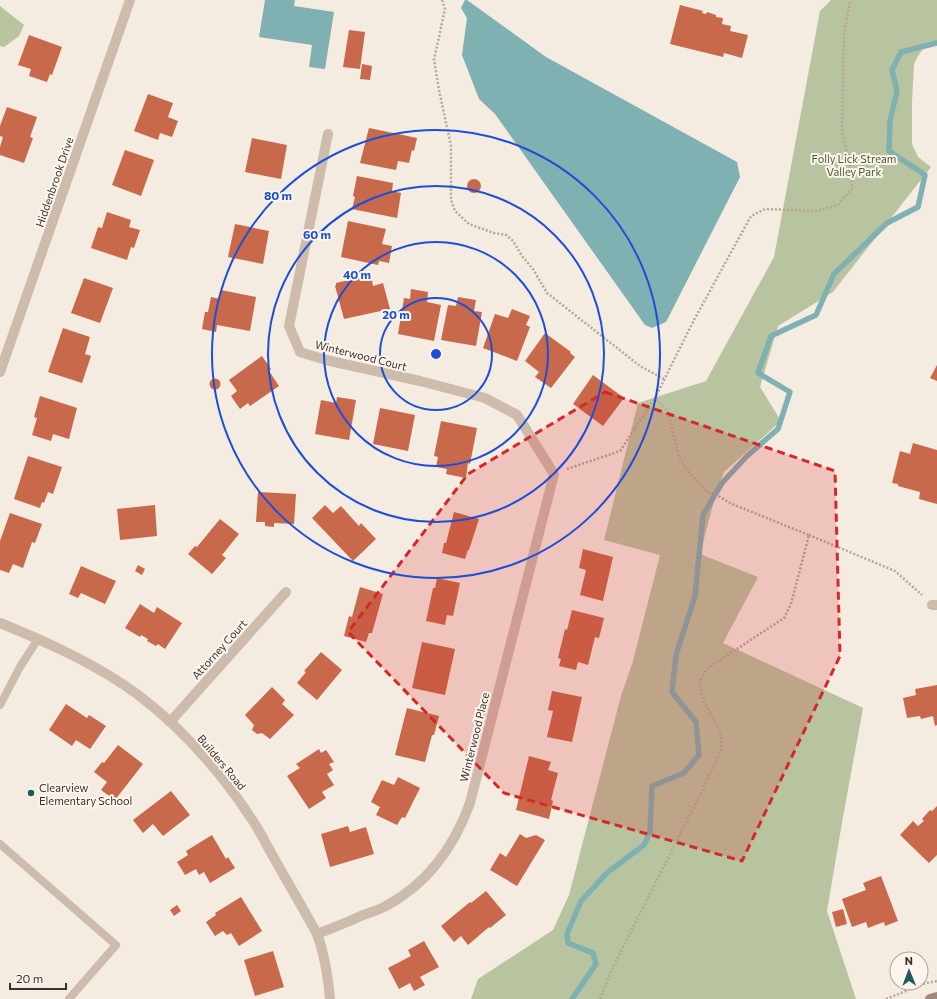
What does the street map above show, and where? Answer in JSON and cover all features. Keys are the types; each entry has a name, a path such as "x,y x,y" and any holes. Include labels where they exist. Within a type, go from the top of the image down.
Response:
{"main road":[{"path":"930,999 937,997"}],"street":[{"name":"Hiddenbrook Drive","path":"0,372 130,0"},
{"name":"Winterwood Court","path":"328,134 289,326 300,352 326,360 420,381 485,398 517,415 554,474"},
{"name":"Winterwood Place","path":"317,934 386,906 411,889 431,871 448,849 463,821 470,803 554,474"},
{"name":"Attorney Court","path":"170,722 286,592"},
{"name":"Builders Road","path":"0,623 38,639 97,669 136,694 170,722 193,744 224,780 252,819 317,934 322,946 328,973 330,999"}],"lane":[{"path":"0,705 20,667 38,639"},
{"path":"0,844 116,945 69,999"}],"path":[{"path":"442,0 445,9 434,60 439,90 452,146 451,200 455,211 469,224 494,233 506,235 513,241 522,256 533,269 547,293 640,366 664,379"},
{"path":"554,474 620,451 654,398 694,320 751,216 765,210 817,211 838,205 852,189 852,174 842,132 844,35 850,0"},
{"path":"654,398 668,412 679,457 687,470 706,491 732,504 895,571 935,605"},
{"path":"600,999 613,967 701,793 721,750 722,742 719,729 705,704 700,684 702,679 708,668 784,618 791,604 809,535"},
{"path":"886,999 937,980"}],"highlighted area":[{"path":"605,392 835,471 840,656 742,861 504,793 348,632 468,474"}],"green space":[{"name":"Folly Lick Stream Valley Park","path":"831,0 937,0 937,44 923,49 914,64 912,102 912,144 918,157 931,167 833,292 778,326 760,387 781,421 724,472 715,497 700,554 758,577 723,643 863,708 827,911 856,999 471,999 478,979 553,930 569,895 621,696 633,661 660,555 604,540 638,403 706,381 774,257 820,11"},
{"path":"0,6 24,25 19,36 4,47 0,46"}],"water":[{"path":"265,0 295,0 294,6 334,12 325,69 309,67 312,45 259,37"},
{"path":"465,0 546,57 737,162 740,177 666,322 652,328 645,325 495,114 479,99 462,55 467,18 461,8"}],"building":[{"path":"680,5 703,11 702,13 706,14 707,12 716,15 716,17 723,18 722,24 731,26 730,31 748,35 742,58 724,53 723,57 670,44"},
{"path":"349,30 365,32 360,69 343,67"},
{"path":"29,35 62,47 52,75 50,74 47,82 29,76 31,69 18,65"},
{"path":"362,64 372,66 370,80 360,79"},
{"path":"148,94 173,103 168,117 178,121 172,137 160,133 158,140 134,131"},
{"path":"7,107 37,117 30,137 33,138 24,163 0,155 0,147 3,137 0,136 0,126"},
{"path":"369,128 417,138 409,163 398,161 396,170 360,163"},
{"path":"252,138 287,145 281,179 245,172"},
{"path":"125,150 154,160 141,196 112,185"},
{"path":"357,176 393,183 392,191 401,193 397,218 352,209"},
{"path":"471,179 477,179 481,183 481,189 477,193 471,193 467,189 467,183"},
{"path":"107,212 131,220 129,227 140,230 134,248 131,247 127,260 91,248 98,227 102,228"},
{"path":"348,221 386,229 382,244 392,246 389,263 379,261 378,265 341,257"},
{"path":"235,224 269,231 263,264 228,257"},
{"path":"371,275 373,286 383,283 390,309 344,319 335,286 336,283"},
{"path":"84,278 113,288 100,323 71,313"},
{"path":"411,289 428,292 427,302 441,305 434,341 398,334 404,298 410,299"},
{"path":"221,290 256,297 250,331 217,325 216,332 202,329 205,312 208,312 211,297 220,299"},
{"path":"458,297 476,300 474,311 482,312 476,346 441,340 448,305 456,306"},
{"path":"512,309 530,316 526,325 530,327 517,361 483,348 495,314 508,318"},
{"path":"63,328 90,337 85,354 91,356 82,383 48,372"},
{"path":"545,333 571,352 570,353 575,357 551,388 535,377 539,372 525,361"},
{"path":"262,356 271,369 269,371 279,386 250,406 248,403 240,409 231,396 237,391 229,380"},
{"path":"937,365 937,381 930,378"},
{"path":"593,375 624,398 603,426 573,404"},
{"path":"213,379 217,379 219,380 219,388 213,389 210,386 210,382"},
{"path":"40,396 77,408 69,439 53,434 51,441 32,435 37,418 34,417"},
{"path":"337,397 356,400 349,440 315,434 321,400 336,403"},
{"path":"380,408 415,415 408,451 373,444"},
{"path":"441,421 477,428 470,464 468,463 466,478 446,474 447,469 436,467 438,457 434,456"},
{"path":"913,443 937,450 937,504 919,499 920,492 892,483 900,451 910,454"},
{"path":"28,456 62,467 53,494 48,492 44,503 42,502 40,508 14,499"},
{"path":"258,492 296,494 294,524 274,523 274,527 265,526 265,522 256,522"},
{"path":"155,505 157,536 120,540 117,509"},
{"path":"325,505 333,513 341,506 359,526 361,523 376,539 353,561 312,518"},
{"path":"454,512 479,519 465,559 442,553"},
{"path":"10,513 42,524 35,543 32,542 23,568 13,564 9,573 0,570 0,541"},
{"path":"220,519 239,534 222,555 226,558 212,574 188,554 195,546 197,547"},
{"path":"583,549 613,557 603,601 580,595 586,570 579,568"},
{"path":"138,565 145,569 142,575 135,571"},
{"path":"81,566 116,581 105,604 81,593 78,598 69,594"},
{"path":"437,578 460,583 453,616 447,615 445,625 426,621 433,588 435,588"},
{"path":"360,587 383,594 372,633 369,633 366,642 344,636 349,616 352,617"},
{"path":"140,604 154,613 157,607 182,623 165,649 158,644 156,646 147,641 148,639 141,635 140,637 125,628"},
{"path":"572,610 604,618 599,638 595,637 588,665 578,662 576,670 559,666 561,659 558,658 565,629 567,630"},
{"path":"422,642 455,649 445,695 412,688"},
{"path":"321,652 342,670 317,700 297,683 306,672 304,671"},
{"path":"937,685 937,725 935,726 933,716 921,719 920,716 907,718 903,698 916,695 915,689"},
{"path":"272,687 285,700 282,704 294,715 270,739 262,733 257,734 252,730 254,725 245,715"},
{"path":"552,691 582,697 572,742 547,737 553,711 548,710"},
{"path":"66,704 87,718 89,715 106,726 90,749 76,740 72,746 49,730"},
{"path":"407,708 439,716 425,762 395,755"},
{"path":"118,745 143,764 115,800 101,790 107,782 94,772 102,762 104,763"},
{"path":"319,749 321,753 326,750 334,762 329,764 333,770 327,774 334,785 322,792 326,798 309,809 287,776 300,768 296,764"},
{"path":"529,756 551,762 548,770 558,773 551,800 553,801 549,819 516,810"},
{"path":"398,777 420,788 405,818 402,817 397,825 376,815 380,807 371,802 382,780 394,785"},
{"path":"171,791 190,815 163,836 153,824 143,833 133,820"},
{"path":"937,806 937,855 929,863 900,835 913,821 918,826 924,821 922,819 930,810 932,811"},
{"path":"348,826 350,832 366,827 374,854 330,867 321,834"},
{"path":"520,834 526,838 536,835 545,840 517,886 490,870 500,853 506,857"},
{"path":"212,835 226,859 228,857 235,868 210,883 204,872 199,875 196,869 185,875 177,862 188,855 186,851"},
{"path":"881,876 898,921 885,926 884,922 868,928 866,922 852,927 842,899 866,890 863,883"},
{"path":"486,891 506,915 468,945 461,936 454,942 441,926"},
{"path":"241,897 262,931 239,946 231,933 227,935 223,931 215,936 206,922 216,915 215,913"},
{"path":"177,905 181,911 174,916 170,910"},
{"path":"843,909 847,924 836,927 832,912"},
{"path":"424,941 439,967 420,977 425,985 414,991 410,983 399,989 388,968 411,956 408,950"},
{"path":"273,951 284,987 255,996 244,960"}],"waterway":[{"path":"572,999 596,964 593,953 568,943 567,934 581,901 608,872 644,845 650,832 652,786 684,773 699,755 696,722 672,692 676,655 695,596 703,515 722,483 747,456 778,429 790,392 758,373 771,336 816,315 834,274 887,223 918,207 925,175 889,151 890,121 897,91 892,70 901,52 937,43"}],"place":[{"name":"Clearview Elementary School","path":"31,793"}]}
